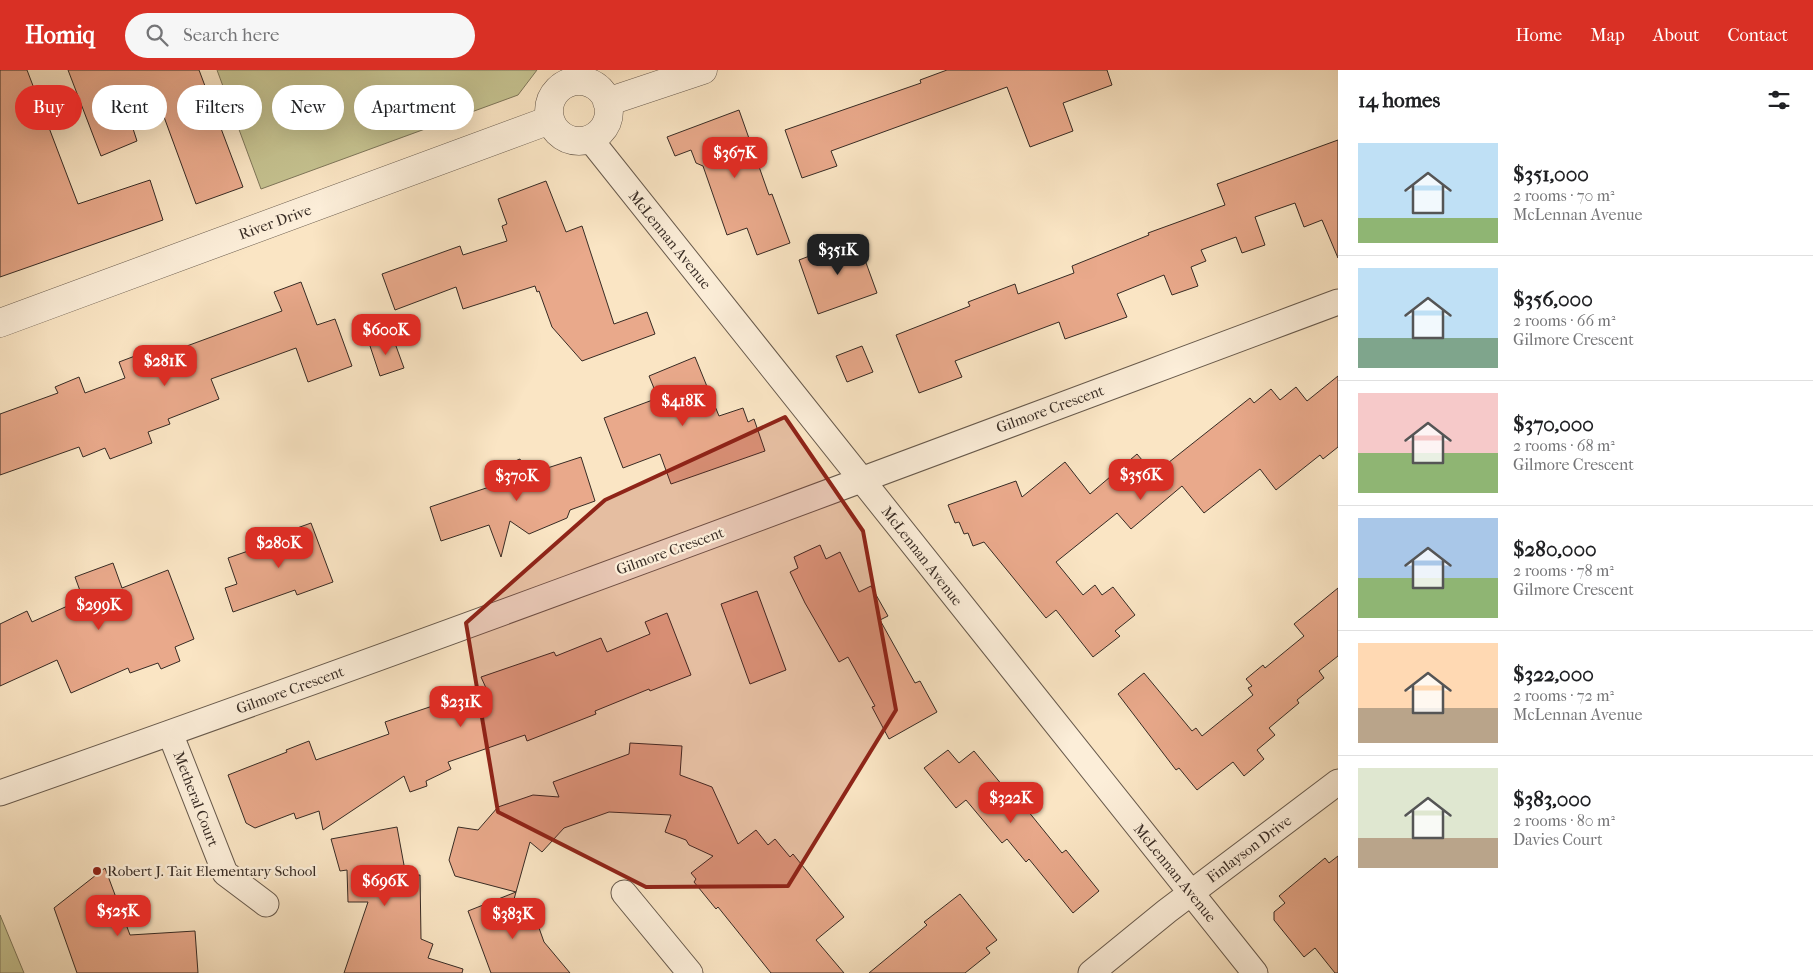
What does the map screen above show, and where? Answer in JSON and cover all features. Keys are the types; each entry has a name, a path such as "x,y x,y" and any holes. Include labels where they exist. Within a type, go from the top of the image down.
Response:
{"street":[{"path":"607,102 703,70"},
{"path":"584,82 593,85 601,91 607,102 608,118 604,126 590,139 572,140 562,136 550,120 551,100 564,85 584,82"},
{"name":"River Drive","path":"0,323 550,120"},
{"name":"McLennan Avenue","path":"590,139 1190,894 1255,973"},
{"name":"Gilmore Crescent","path":"0,793 170,733 861,480 1338,302"},
{"name":"Metheral Court","path":"170,733 225,873 266,904"},
{"name":"Finlayson Drive","path":"1090,973 1190,894 1338,782"},
{"path":"624,893 690,973"}],"highlighted area":[{"path":"785,417 863,531 896,710 788,886 646,887 498,812 466,623 605,500"}],"shaded area":[{"path":"217,70 537,70 518,95 474,111 474,85 354,85 354,130 422,130 261,189 239,130 262,130 262,85 223,85"},
{"path":"0,915 24,973 0,973"}],"building":[{"path":"0,70 27,70 33,85 15,85 15,130 50,130 78,204 150,180 163,220 0,277"},
{"path":"68,70 199,70 205,85 177,85 177,130 222,130 243,187 196,204 167,125 167,85 92,85 92,130 133,130 137,141 101,156 82,106 82,85 74,85"},
{"path":"947,70 1107,70 1112,85 1063,103 1073,131 1030,147 1007,87 831,151 837,166 802,178 785,130 921,83 920,80"},
{"path":"739,110 769,195 772,194 790,243 757,255 747,228 727,235 703,166 696,163 691,150 675,156 667,137"},
{"path":"1338,140 1338,258 1322,220 1304,227 1295,203 1255,217 1265,245 1242,253 1236,237 1201,250 1206,261 1191,267 1198,286 1172,295 1164,275 1117,294 1127,317 1065,339 1059,322 955,361 962,377 919,393 896,335 970,306 968,302 1015,284 1018,294 1074,273 1072,266 1149,235 1148,233 1225,205 1217,184"},
{"path":"546,181 566,232 582,226 614,324 647,312 655,334 582,361 552,327 539,291 537,292 535,286 463,309 456,287 395,310 382,274 460,246 463,255 507,241 502,226 507,224 498,199"},
{"path":"857,238 877,293 818,314 799,260"},
{"path":"301,282 317,325 335,319 352,366 308,382 296,348 211,379 219,399 168,419 170,424 148,432 152,443 110,459 105,448 83,457 79,447 0,475 0,414 58,393 55,387 79,377 85,393 125,378 119,362 143,353 146,361 282,311 274,292"},
{"path":"392,335 404,368 380,376 369,343"},
{"path":"862,346 873,372 847,382 836,356"},
{"path":"695,357 719,416 743,408 748,422 754,419 765,451 671,484 660,454 623,468 604,418 658,398 649,376"},
{"path":"1338,376 1338,447 1323,459 1320,455 1276,490 1260,469 1204,513 1182,486 1131,529 1117,513 1056,562 1083,595 1095,585 1102,595 1113,587 1135,615 1115,631 1120,636 1093,657 1056,610 1046,618 984,542 973,546 968,533 964,534 959,522 955,523 948,505 1016,481 1022,497 1065,462 1090,494 1137,454 1154,474 1250,398 1254,403 1271,389 1280,400 1296,387 1307,401"},
{"path":"581,457 595,501 570,510 567,518 529,534 510,521 501,557 489,525 441,541 430,507 501,483 496,469 520,459 526,475"},
{"path":"311,523 333,582 297,595 295,590 233,612 225,588 237,584 228,558 277,541 275,536"},
{"path":"820,545 826,559 840,552 859,592 871,586 888,616 880,620 915,683 920,681 937,712 889,739 872,707 875,706 848,657 839,662 805,603 790,572 798,568 794,557"},
{"path":"113,563 122,588 168,570 194,639 175,647 180,661 161,669 158,663 130,673 128,668 71,693 57,660 0,686 0,624 27,611 32,622 83,599 75,577"},
{"path":"1338,588 1338,656 1319,671 1324,678 1297,700 1299,703 1269,728 1275,735 1257,750 1264,759 1244,776 1233,762 1197,790 1179,768 1176,770 1118,694 1144,673 1192,731 1196,728 1202,736 1253,695 1248,688 1252,686 1246,679 1263,665 1265,668 1304,636 1294,624"},
{"path":"757,591 786,670 750,684 721,604"},
{"path":"667,613 691,675 650,691 649,689 595,711 596,714 527,741 525,735 448,762 451,769 426,781 427,786 410,792 404,776 323,830 319,811 296,819 294,813 255,828 246,823 228,775 287,752 286,750 309,741 316,760 389,734 385,722 486,688 481,677 554,652 556,656 601,638 607,652 650,634 645,622"},
{"path":"630,743 682,746 680,775 712,787 738,844 756,830 768,845 775,839 790,857 793,854 844,917 816,940 844,973 771,973 718,907 716,909 694,882 696,879 691,873 713,856 689,845 686,840 665,832 671,815 609,812 564,828 542,852 530,842 516,892 455,876 449,860 458,827 478,830 498,807 533,795 559,797 553,782 629,754"},
{"path":"948,750 959,763 974,751 1012,797 1015,795 1062,853 1066,850 1099,891 1073,913 1029,859 1026,862 1007,839 1002,843 966,800 956,808 924,768"},
{"path":"397,827 406,876 420,875 421,939 433,944 428,958 463,969 462,973 344,973 368,902 348,902 347,870 340,871 331,839"},
{"path":"1338,856 1338,973 1335,973 1315,948 1304,957 1274,920 1274,912 1285,903 1279,896 1325,858 1329,863"},
{"path":"105,868 130,935 195,931 198,973 77,973 54,908"},
{"path":"516,892 508,921 533,911 544,942 570,973 491,973 468,911"},
{"path":"960,894 997,940 986,948 990,953 965,973 869,973 927,925 924,922"}],"place":[{"name":"Robert J. Tait Elementary School","path":"97,871"}]}
